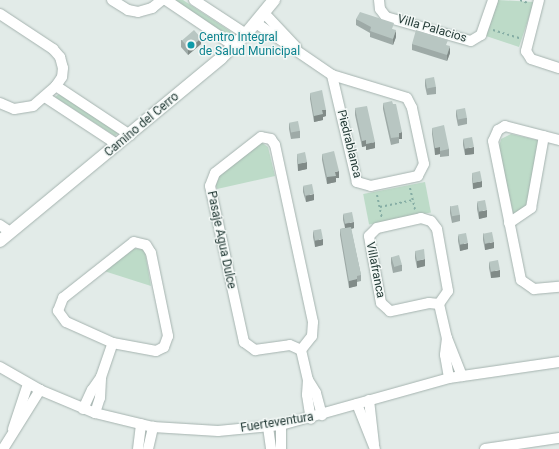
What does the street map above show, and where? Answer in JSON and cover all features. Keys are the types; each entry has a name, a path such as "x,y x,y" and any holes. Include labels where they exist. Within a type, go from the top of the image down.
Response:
{"street":[{"path":"112,0 128,10 138,12 152,8 162,0"},
{"path":"166,0 234,46"},
{"path":"194,0 246,34"},
{"name":"Camino del Cerro","path":"0,241 130,135 234,46 256,23 274,0"},
{"name":"Villa Palacios","path":"379,0 380,9 386,17 468,41 479,38 494,0"},
{"path":"540,0 527,40 526,51 531,59 559,68"},
{"name":"Piedrablanca","path":"264,13 299,50"},
{"path":"0,14 57,53 62,62 63,73 56,86 45,97 24,109 9,108 0,103"},
{"name":"Piedrablanca","path":"256,23 299,50 332,75 400,94 410,102 424,164 420,174 408,179 375,186 362,186 356,180 332,75"},
{"path":"56,86 130,135"},
{"path":"45,97 118,145"},
{"path":"559,140 505,126 498,130 494,137 493,146 523,283 534,289 559,287"},
{"path":"509,223 531,208 544,136"},
{"name":"Pasaje Agua Dulce","path":"260,137 271,139 275,145 313,322 312,336 301,350 290,345 255,350 244,342 210,186 215,173 260,137"},
{"path":"417,219 431,221 437,229 449,287 447,294 439,304 447,338 462,376"},
{"name":"Villafranca","path":"417,219 384,226 374,230 368,240 383,307 394,312 429,303 439,304"},
{"path":"0,225 10,232"},
{"path":"134,242 142,243 151,253 168,340 164,346 156,351 113,343 66,322 60,317 58,307 63,298 126,246 134,242"},
{"path":"447,338 445,355 450,378"},
{"path":"83,409 101,377 113,343"},
{"path":"301,350 308,380 307,395 310,418"},
{"name":"Fuerteventura","path":"0,367 40,390 95,413 153,426 218,431 281,425 322,415 369,400 450,378 559,362"},
{"path":"95,413 100,398 101,377"},
{"path":"308,380 316,393 322,415"},
{"path":"14,429 28,384"},
{"path":"3,449 14,429 30,410 40,390"},
{"path":"369,400 374,446"},
{"path":"357,404 364,427 374,446"},
{"path":"138,449 141,424"},
{"path":"281,425 281,449"},
{"path":"148,449 153,426"},
{"path":"268,427 271,449"},
{"path":"485,449 559,438"}],"path":[{"path":"484,27 527,40"},
{"path":"408,179 417,219"},
{"path":"375,186 384,226"},
{"path":"380,207 413,200"}],"green space":[{"path":"175,0 183,0 236,35 232,38"},
{"path":"498,0 534,2 519,47 486,36"},
{"path":"59,94 118,133 115,136 55,97"},
{"path":"511,134 541,141 532,207 514,216 498,151 501,139"},
{"path":"261,142 268,147 275,176 217,189 215,182 218,177"},
{"path":"425,182 431,212 369,224 363,194"},
{"path":"141,248 145,252 151,286 104,271 133,249"}],"building":[{"path":"360,12 394,23 392,29 396,30 393,39 370,31 371,27 356,19"},
{"path":"194,30 201,38 189,49 182,40"},
{"path":"416,30 448,40 446,45 450,46 447,55 412,44"},
{"path":"434,77 436,87 427,89 425,79"},
{"path":"322,90 326,110 322,110 323,114 314,116 310,93"},
{"path":"392,101 393,104 396,104 402,132 399,133 399,137 391,138 383,103"},
{"path":"367,106 375,142 366,144 366,140 362,141 355,108"},
{"path":"465,108 467,118 458,120 456,110"},
{"path":"298,121 300,131 291,133 289,123"},
{"path":"444,125 449,149 440,151 440,147 435,148 432,128"},
{"path":"472,137 474,147 465,149 463,139"},
{"path":"334,151 339,171 335,172 336,176 327,177 322,154"},
{"path":"305,152 307,162 298,164 297,154"},
{"path":"480,171 482,181 473,183 472,173"},
{"path":"312,184 314,194 305,196 303,186"},
{"path":"485,200 487,210 479,211 477,202"},
{"path":"458,205 460,215 452,216 450,207"},
{"path":"352,212 354,222 345,224 343,214"},
{"path":"351,227 361,275 357,276 357,279 349,281 340,229"},
{"path":"321,229 323,239 315,240 313,231"},
{"path":"492,232 494,242 485,244 483,234"},
{"path":"466,233 468,243 460,244 458,235"},
{"path":"424,249 425,259 417,261 415,251"},
{"path":"399,255 402,265 394,267 391,257"},
{"path":"498,260 500,270 491,272 489,262"}],"place":[{"name":"Centro Integral de Salud Municipal","path":"191,45"}]}
